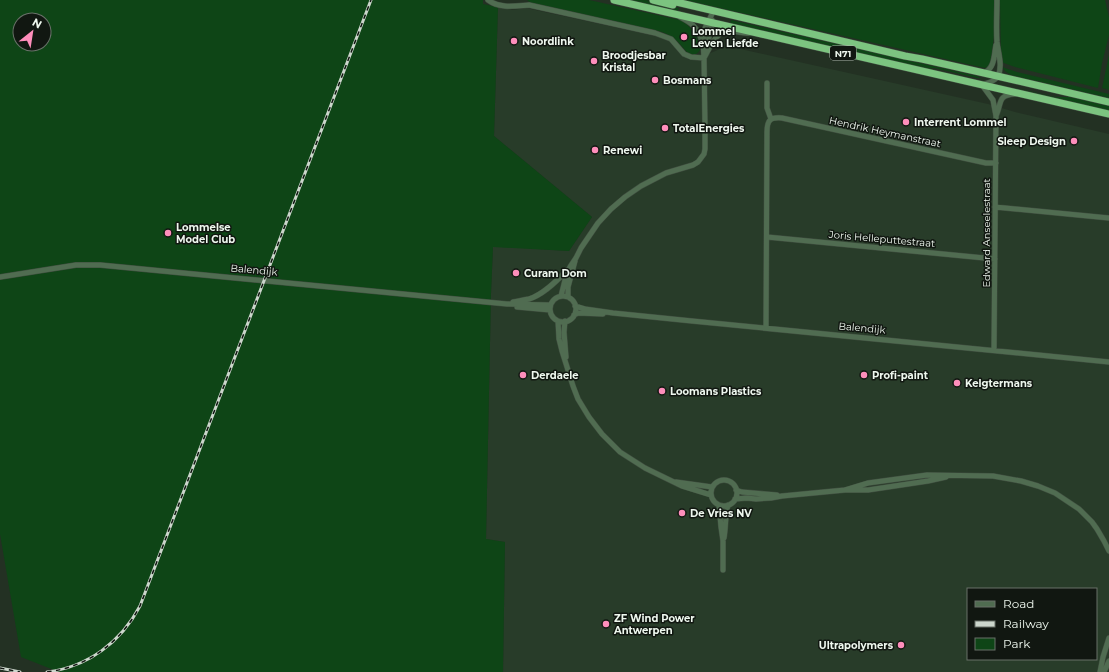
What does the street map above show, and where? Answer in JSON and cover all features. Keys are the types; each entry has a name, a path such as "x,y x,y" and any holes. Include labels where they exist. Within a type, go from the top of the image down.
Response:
{"highway":[{"name":"N71","path":"614,0 1109,114"},
{"name":"N71","path":"653,0 1109,102"},
{"name":"N71","path":"668,0 784,27 798,32"}],"street":[{"path":"488,0 496,4 510,7 529,5 655,33 670,39 684,54 691,57 704,58"},
{"path":"524,0 529,5"},
{"path":"997,0 997,42 1000,66 1002,73 1010,79"},
{"path":"568,297 568,286 580,248 598,223 625,197 649,181 666,173 693,165 701,158 705,149 704,58 702,41 698,30 694,26 670,13"},
{"path":"704,58 711,31 710,22 712,14"},
{"path":"702,41 705,28 710,22"},
{"path":"704,58 714,40 723,33 732,31 742,33 758,33"},
{"path":"984,73 991,68 997,42"},
{"path":"982,85 995,80 998,76 1000,66"},
{"path":"766,328 767,124 771,119 767,108 767,83"},
{"name":"Edward Anseelestraat","path":"982,85 993,100 996,116 994,350"},
{"name":"Edward Anseelestraat","path":"996,116 999,110 1000,100 1003,97 1008,94 1020,93"},
{"name":"Hendrik Heymanstraat","path":"771,119 782,118 986,164 996,163"},
{"path":"995,207 1109,218"},
{"name":"Joris Helleputtestraat","path":"767,237 995,259"},
{"path":"561,296 566,276 576,258"},
{"name":"Balendijk","path":"0,277 76,265 100,265 550,308"},
{"path":"506,304 537,295 553,284 570,267"},
{"path":"561,296 568,297 575,306 574,315 569,320 558,321 552,317 550,308 554,299 561,296"},
{"name":"Balendijk","path":"575,306 613,313 1109,362"},
{"name":"Balendijk","path":"574,315 613,313"},
{"path":"558,321 559,339 569,376 578,399 602,434 610,443 645,468 689,489 711,495"},
{"path":"565,321 564,332 566,362"},
{"path":"845,490 868,483 927,475 993,476 1021,481 1055,493 1079,509 1092,522 1102,536 1109,551"},
{"path":"719,505 728,505 735,500 747,498 771,498 845,490 868,490 928,482 949,476"},
{"path":"897,480 898,486"},
{"path":"723,570 723,541 720,509 719,505 711,495 712,487 719,481 728,481 732,483 736,490 735,500"},
{"path":"676,482 712,487"},
{"path":"736,490 742,492 782,496"},
{"path":"723,541 728,505"},
{"path":"1100,672 1109,638"},
{"path":"1104,672 1109,661"}],"shaded area":[{"path":"498,7 512,10 526,8 660,37 670,41 683,56 690,60 694,60 727,46 988,104 1015,112 1109,134 1109,672 503,672 505,542 486,539 493,246 569,251 592,217 494,136"}],"green space":[{"path":"0,0 483,0 483,4 498,7 494,136 592,217 569,251 493,247 486,539 505,542 503,672 59,672 21,657 0,534"},
{"path":"527,0 589,0 680,20 694,32 698,40 700,50 697,54 693,55 687,52 675,40 662,32 531,3"},
{"path":"626,0 646,0 679,8 677,12"},
{"path":"684,0 994,0 994,36 991,62 989,66 985,68"},
{"path":"1000,0 1105,0 1109,17 1109,35 1098,88 1015,67 1001,62"},
{"path":"731,20 981,78 935,68 927,69 730,24"},
{"path":"1109,55 1109,90 1102,88"},
{"path":"1002,67 1109,94 1109,98 1011,75"},
{"path":"1011,87 1056,97 1070,97 1109,106 1109,111"}],"railway":[{"path":"47,672 76,665 102,651 123,631 140,606 371,0"},
{"path":"0,668 20,672"}],"place":[{"name":"Lommel Leven Liefde","path":"684,37"},
{"name":"Noordlink","path":"514,41"},
{"name":"Broodjesbar Kristal","path":"594,61"},
{"name":"Bosmans","path":"655,80"},
{"name":"Interrent Lommel","path":"906,122"},
{"name":"TotalEnergies","path":"665,128"},
{"name":"Sleep Design","path":"1074,141"},
{"name":"Renewi","path":"595,150"},
{"name":"Lommelse Model Club","path":"168,233"},
{"name":"Curam Dom","path":"516,273"},
{"name":"Derdaele","path":"523,375"},
{"name":"Profi-paint","path":"864,375"},
{"name":"Kelgtermans","path":"957,383"},
{"name":"Loomans Plastics","path":"662,391"},
{"name":"De Vries NV","path":"682,513"},
{"name":"ZF Wind Power Antwerpen","path":"606,624"},
{"name":"Ultrapolymers","path":"901,645"}]}
